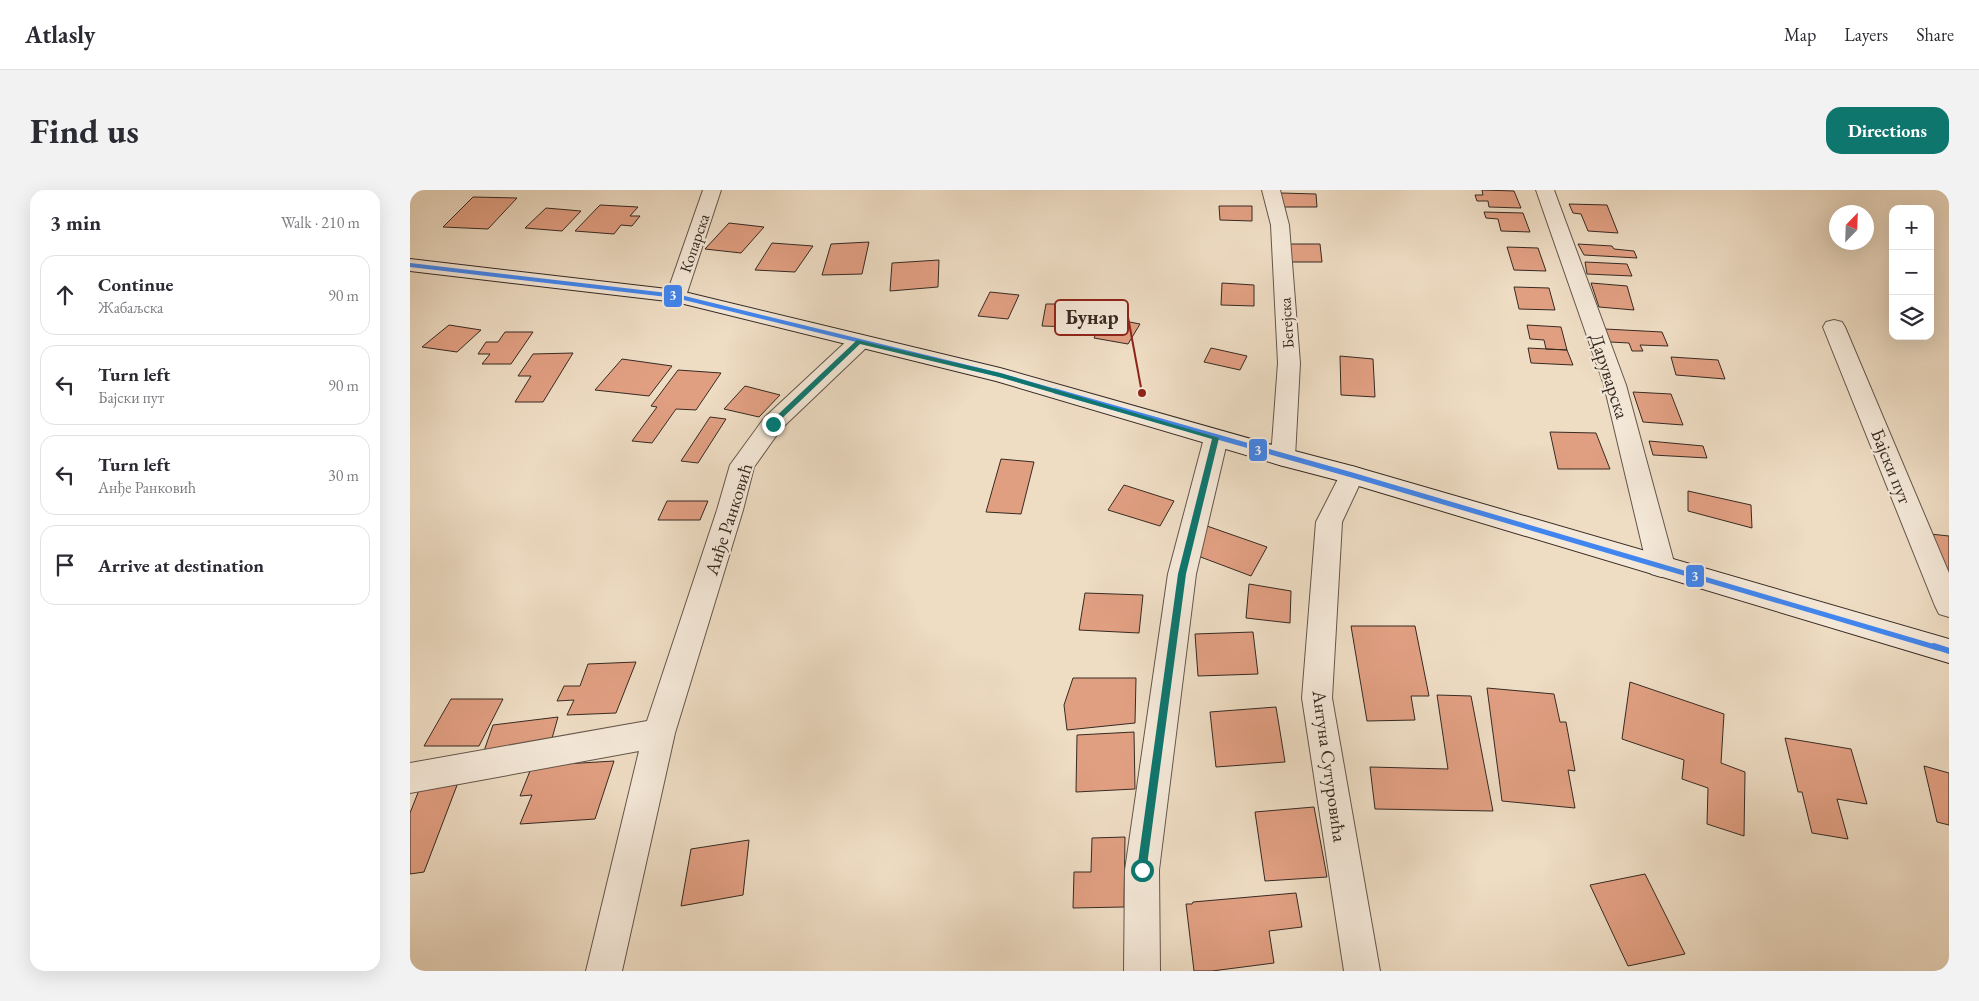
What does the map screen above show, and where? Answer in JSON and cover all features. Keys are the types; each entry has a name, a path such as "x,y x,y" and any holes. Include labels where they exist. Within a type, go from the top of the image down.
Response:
{"street":[{"name":"Копарска","path":"676,296 712,190"},
{"name":"Бегејска","path":"1270,190 1280,225 1288,364 1283,457"},
{"name":"Даруварска","path":"1545,190 1616,385 1661,566"},
{"path":"410,264 676,296 1000,375 1216,438 1352,475 1949,651"},
{"name":"Бајски пут","path":"1834,327 1949,606"},
{"name":"Анђе Ранковић","path":"604,971 659,733 730,510 742,465 773,424 859,342"},
{"path":"1142,971 1142,870 1182,574 1216,438"},
{"name":"Антуна Сутуровића","path":"1352,475 1329,522 1317,698 1362,971"},
{"path":"410,778 659,733"}],"building":[{"path":"1482,190 1514,191 1521,208 1489,207 1488,201 1477,201 1475,195 1483,195"},
{"path":"1281,193 1316,194 1317,207 1283,207"},
{"path":"473,197 517,198 488,229 443,227"},
{"path":"1569,204 1607,205 1618,233 1588,231 1581,214 1573,213"},
{"path":"600,205 638,207 630,216 640,216 632,226 621,225 614,234 575,231"},
{"path":"1219,206 1252,206 1252,221 1220,220"},
{"path":"546,208 581,211 562,231 525,228"},
{"path":"1484,212 1523,213 1530,232 1501,231 1498,219 1486,218"},
{"path":"729,223 764,227 741,253 705,249"},
{"path":"869,242 862,274 822,275 831,244"},
{"path":"772,243 813,246 795,272 755,270"},
{"path":"1283,244 1320,244 1322,262 1284,262"},
{"path":"1578,244 1612,246 1614,249 1634,251 1637,258 1584,255"},
{"path":"1507,247 1538,248 1546,271 1514,270"},
{"path":"939,260 938,287 890,291 892,263"},
{"path":"1585,262 1627,264 1632,276 1587,274"},
{"path":"1222,283 1254,285 1254,306 1221,305"},
{"path":"1591,283 1627,286 1634,310 1599,307"},
{"path":"1514,287 1549,288 1555,310 1519,309"},
{"path":"990,292 1019,295 1008,319 978,316"},
{"path":"1046,304 1078,304 1074,327 1042,326"},
{"path":"1104,317 1140,324 1128,344 1094,338"},
{"path":"449,325 481,330 457,352 422,347"},
{"path":"1527,325 1561,327 1567,350 1546,349 1544,340 1530,339"},
{"path":"1605,329 1662,332 1668,346 1640,345 1643,351 1632,351 1629,343 1610,342"},
{"path":"505,332 533,332 511,364 482,364 490,354 478,354 486,342 498,342"},
{"path":"1211,348 1247,356 1240,370 1204,362"},
{"path":"1528,348 1567,350 1573,365 1531,363"},
{"path":"573,353 543,402 515,402 531,376 518,376 533,354"},
{"path":"1340,356 1373,359 1375,397 1341,395"},
{"path":"1671,357 1718,360 1725,379 1676,375"},
{"path":"622,359 672,366 649,396 595,390"},
{"path":"678,370 721,373 696,410 676,409 652,443 632,441 657,407 651,406"},
{"path":"745,386 780,395 759,417 724,409"},
{"path":"1633,392 1671,394 1683,425 1643,422"},
{"path":"710,417 726,419 698,463 681,461"},
{"path":"1550,432 1596,433 1610,469 1558,469"},
{"path":"1649,441 1703,446 1707,458 1653,455"},
{"path":"1001,459 1034,462 1021,514 986,512"},
{"path":"1124,485 1174,501 1160,526 1108,510"},
{"path":"1688,491 1751,505 1752,528 1688,511"},
{"path":"667,501 708,501 700,520 658,520"},
{"path":"1207,526 1267,547 1251,576 1190,553"},
{"path":"1930,534 1949,536 1949,574"},
{"path":"1249,584 1291,591 1290,623 1246,618"},
{"path":"1085,593 1143,595 1139,633 1079,630"},
{"path":"1351,626 1415,626 1429,696 1411,696 1415,720 1367,721"},
{"path":"1253,632 1258,674 1198,676 1195,634"},
{"path":"636,662 616,713 567,715 574,700 557,701 564,686 580,686 588,664"},
{"path":"1073,678 1136,678 1135,723 1067,730 1064,705"},
{"path":"1630,682 1724,714 1721,763 1745,772 1744,836 1707,824 1708,788 1682,779 1684,760 1622,739"},
{"path":"1487,688 1554,694 1560,722 1566,722 1575,771 1568,770 1575,808 1502,801"},
{"path":"1437,695 1471,696 1493,811 1375,809 1370,767 1448,769"},
{"path":"451,699 503,699 479,746 424,746"},
{"path":"1276,707 1285,762 1216,767 1210,712"},
{"path":"558,717 551,742 484,751 493,725"},
{"path":"1134,732 1135,789 1076,792 1077,735"},
{"path":"1785,738 1851,749 1867,804 1837,799 1848,839 1812,833 1802,792 1798,792"},
{"path":"614,761 595,819 520,824 532,795 520,796 532,766"},
{"path":"1924,766 1949,773 1949,825 1937,822"},
{"path":"459,780 424,872 410,874 410,813 421,785"},
{"path":"1314,807 1327,877 1265,881 1255,812"},
{"path":"1125,837 1124,907 1073,908 1074,872 1091,872 1092,838"},
{"path":"749,840 743,895 681,906 691,849"},
{"path":"1645,874 1685,954 1628,966 1590,885"},
{"path":"1296,893 1302,927 1269,931 1274,963 1212,971 1194,971 1186,904"}],"transit line":[{"name":"3","path":"410,265 676,296 1000,375 1283,457 1352,475 1949,651"}],"place":[{"name":"Бунар","path":"1142,393"}],"route":[{"path":"773,424 825,372 859,342 1000,375 1216,438 1182,574 1142,870"}]}
